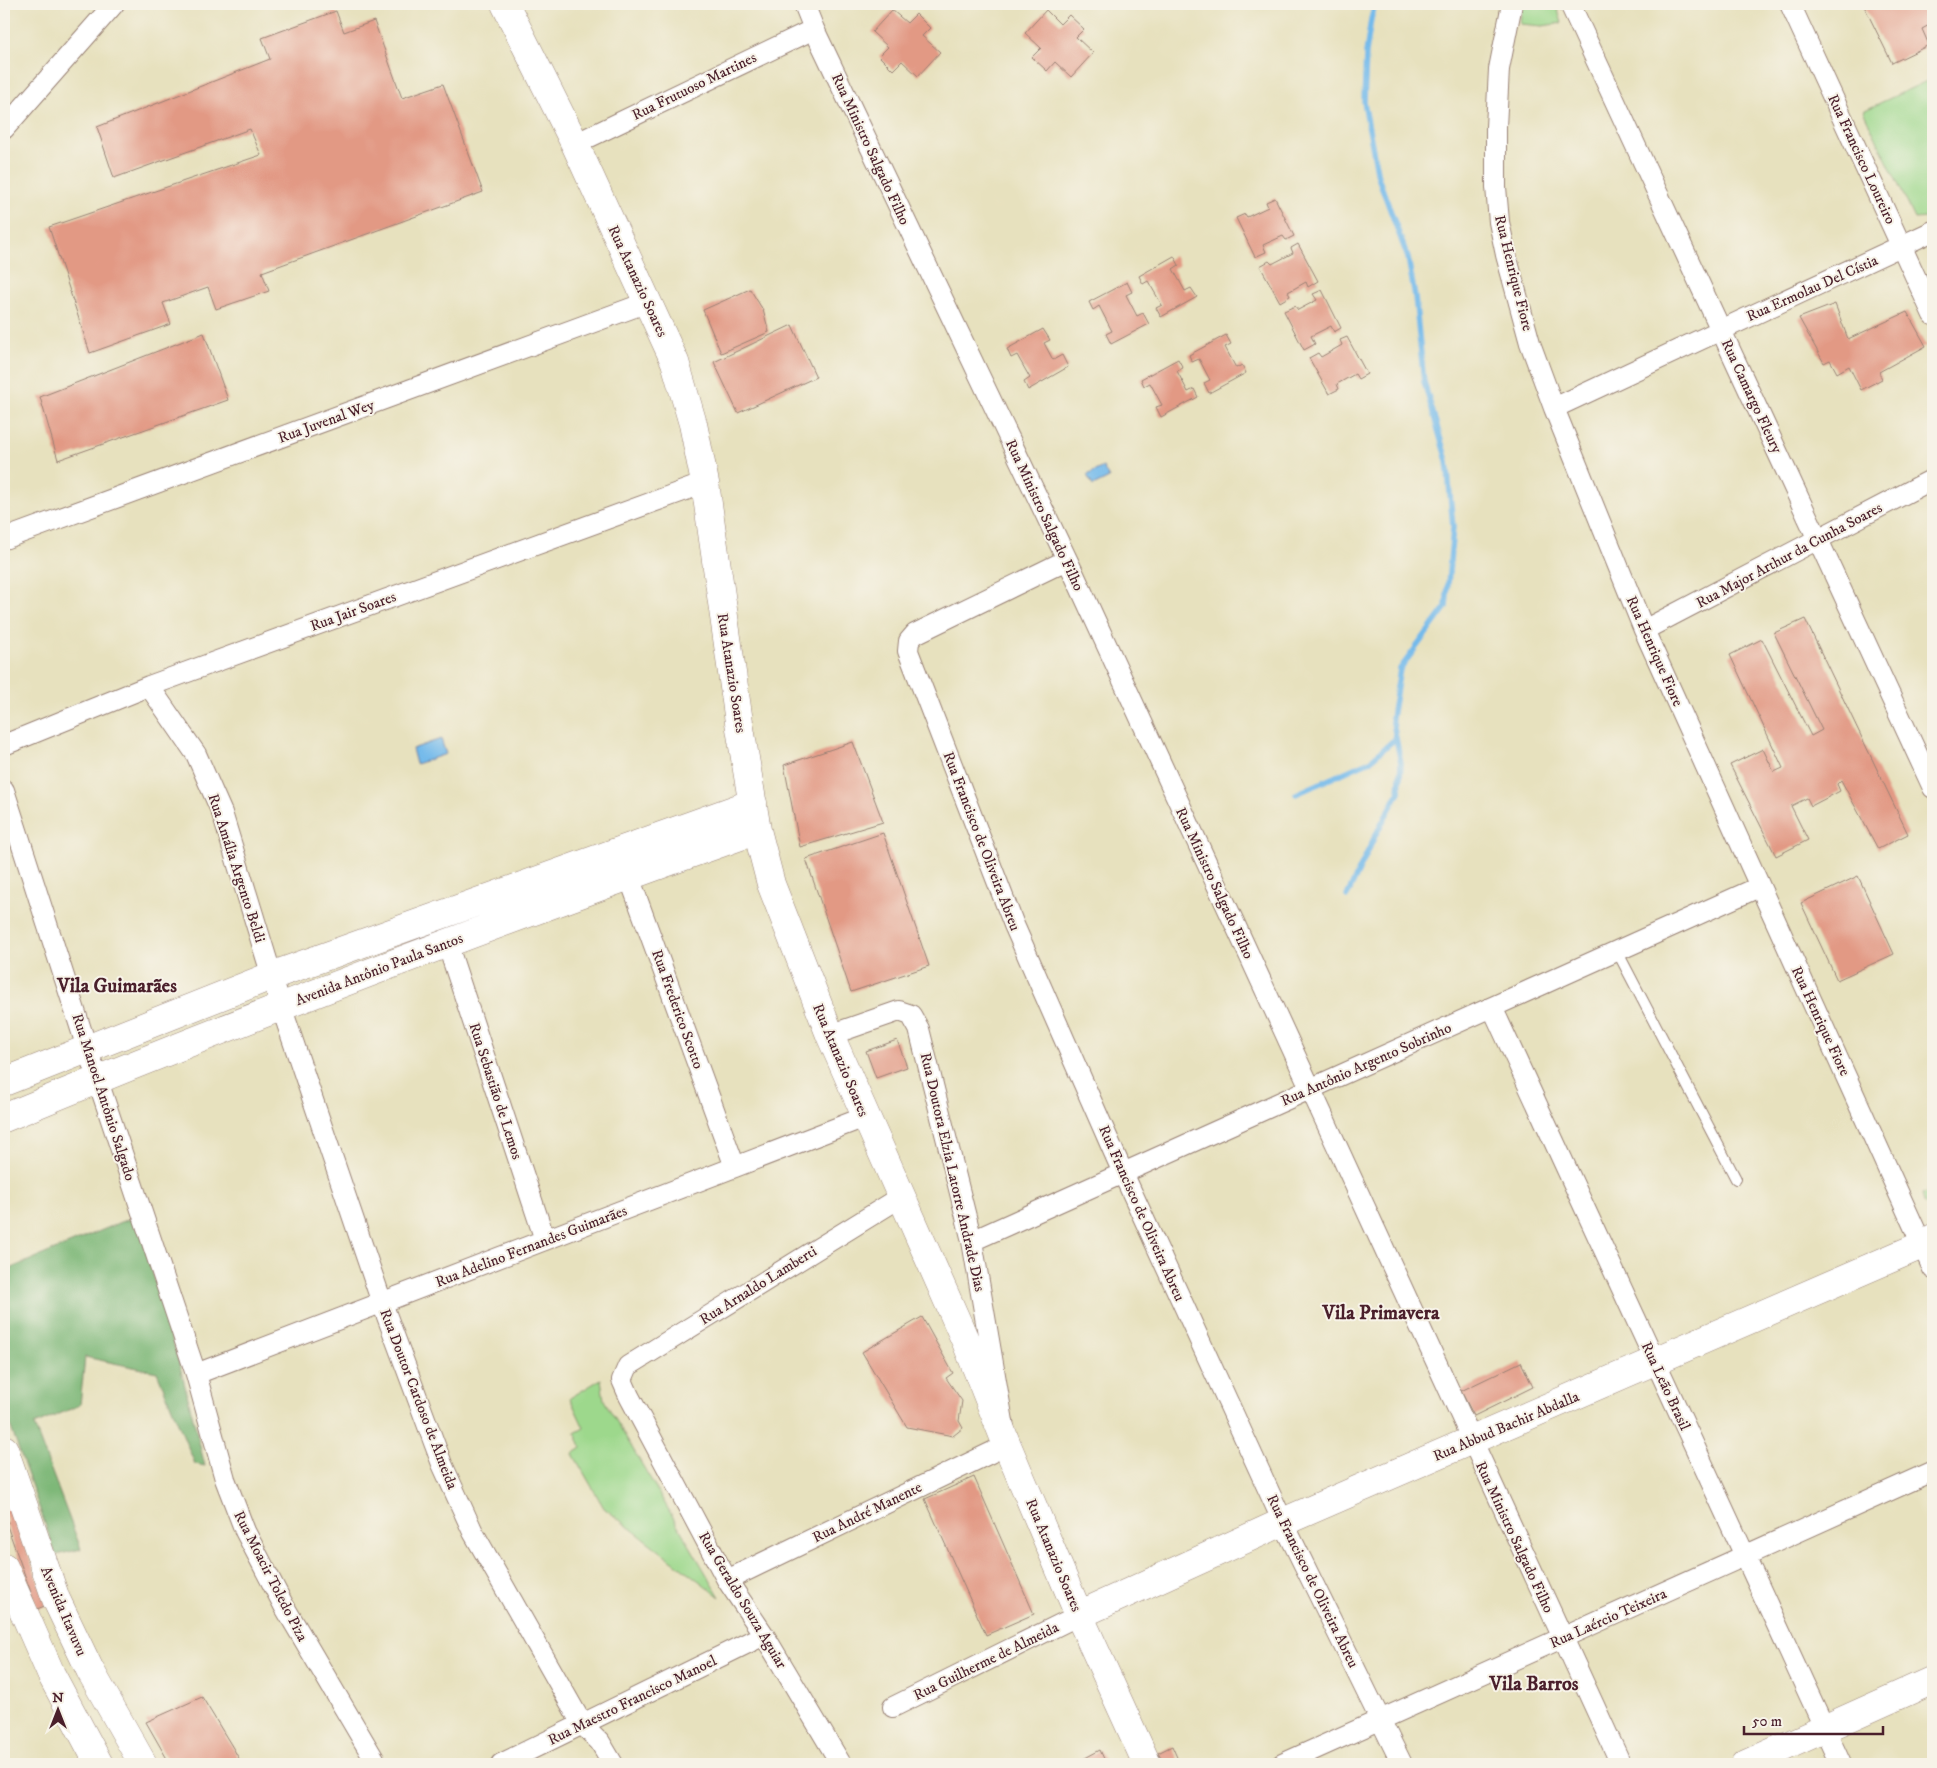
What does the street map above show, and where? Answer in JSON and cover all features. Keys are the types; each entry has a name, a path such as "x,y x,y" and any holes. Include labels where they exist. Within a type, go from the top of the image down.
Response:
{"street":[{"path":"4,129 114,4"},
{"name":"Rua Atanazio Soares","path":"505,4 575,144 675,362 693,424 705,484 739,722 757,830 771,884 830,1035 901,1197 977,1337 1007,1445 1079,1615 1148,1764"},
{"name":"Rua Ministro Salgado Filho","path":"804,4 814,30 1067,560 1621,1764"},
{"name":"Rua Henrique Fiore","path":"1512,4 1499,69 1496,127 1496,187 1499,222 1506,255 1530,343 1554,408 1644,630 1759,887 1930,1251"},
{"name":"Rua Camargo Fleury","path":"1570,4 1933,788"},
{"name":"Rua Francisco Loureiro","path":"1790,4 1933,315"},
{"name":"Rua Frutuoso Martines","path":"575,144 814,30"},
{"name":"Rua Ermolau Del Cístia","path":"1554,408 1933,231"},
{"name":"Rua Juvenal Wey","path":"4,540 648,302"},
{"name":"Rua Major Arthur da Cunha Soares","path":"1644,630 1933,479"},
{"name":"Rua Jair Soares","path":"4,746 149,686 705,484"},
{"name":"Rua Francisco de Oliveira Abreu","path":"1067,560 915,634 909,641 908,651 1014,925 1123,1174 1283,1522 1402,1764"},
{"name":"Rua Amália Argento Beldi","path":"149,686 196,754 222,813 281,1006"},
{"name":"Rua Manoel Antônio Salgado","path":"4,790 87,1048 196,1374"},
{"name":"Avenida Antônio Paula Santos","path":"4,1118 281,1006 447,943 624,864 753,803"},
{"name":"Avenida Antônio Paula Santos","path":"4,1082 272,976 624,864 757,830"},
{"name":"Rua Frederico Scotto","path":"624,864 735,1167"},
{"name":"Rua Antônio Argento Sobrinho","path":"972,1241 1759,887"},
{"name":"Rua Sebastião de Lemos","path":"447,943 545,1240"},
{"name":"Rua Doutor Cardoso de Almeida","path":"281,1006 382,1303 442,1464 473,1532 582,1724 600,1742 612,1764"},
{"name":"Rua Leão Brasil","path":"1492,1007 1841,1764"},
{"name":"Rua Doutora Elzia Latorre Andrade Dias","path":"830,1035 899,1012 911,1016 919,1029 972,1241 977,1337"},
{"name":"Rua Adelino Fernandes Guimarães","path":"196,1374 865,1117"},
{"name":"Rua Arnaldo Lamberti","path":"622,1380 628,1366 901,1197"},
{"name":"Rua Abbud Bachir Abdalla","path":"1079,1615 1283,1522 1655,1361 1930,1251"},
{"name":"Rua Moacir Toledo Piza","path":"196,1374 225,1479 245,1531 284,1606 377,1764"},
{"name":"Rua Geraldo Souza Aguiar","path":"622,1380 727,1580 764,1635 841,1764"},
{"name":"Rua André Manente","path":"727,1580 1007,1445"},
{"name":"Avenida Itavuvu","path":"4,1449 56,1599 90,1670 143,1764"},
{"name":"Rua Laércio Teixeira","path":"1282,1764 1933,1471"},
{"path":"4,1567 51,1674 99,1764"},
{"name":"Rua Guilherme de Almeida","path":"893,1707 1079,1615"},
{"name":"Rua Maestro Francisco Manoel","path":"501,1764 764,1635"},
{"path":"1746,1764 1933,1680"}],"lane":[{"path":"1617,951 1736,1179"}],"green space":[{"path":"1522,4 1556,4 1562,23 1542,26 1520,24"},
{"path":"1933,78 1933,215 1915,219 1863,111"},
{"path":"1933,1189 1933,1212 1924,1203 1922,1194"},
{"path":"136,1216 181,1370 205,1466 195,1464 157,1372 85,1357 80,1405 34,1425 81,1549 56,1555 4,1408 4,1271"},
{"path":"601,1379 604,1400 720,1597 604,1508 573,1454 582,1448 575,1433 584,1428 570,1398"}],"water":[{"path":"1103,467 1109,478 1093,486 1087,475"},
{"path":"441,739 446,754 416,764 412,749"}],"building":[{"path":"1863,4 1933,4 1933,23 1922,29 1929,45 1892,63"},
{"path":"892,10 907,23 916,14 930,28 922,36 940,52 918,76 902,61 893,70 879,56 888,47 872,32"},
{"path":"1046,10 1060,24 1069,15 1084,29 1076,37 1093,53 1071,77 1055,62 1047,71 1032,57 1041,48 1025,33"},
{"path":"336,11 344,32 374,21 402,98 443,84 483,192 262,272 269,291 216,309 208,287 163,303 171,324 90,353 49,227 261,155 250,129 114,178 97,127 270,59 262,38"},
{"path":"1275,198 1294,236 1286,240 1283,236 1263,245 1266,252 1255,257 1236,218 1245,214 1247,217 1268,207 1266,202"},
{"path":"1298,244 1318,281 1308,287 1306,282 1288,292 1290,296 1280,302 1260,266 1269,261 1272,264 1293,253 1291,248"},
{"path":"1174,256 1179,265 1173,269 1185,291 1191,288 1197,297 1161,317 1156,308 1162,305 1148,281 1143,284 1139,276"},
{"path":"1127,282 1132,292 1126,295 1137,316 1143,313 1149,324 1111,344 1106,334 1112,331 1099,306 1093,310 1089,302"},
{"path":"750,289 763,310 769,332 721,353 703,310"},
{"path":"1322,290 1341,328 1334,332 1331,326 1311,336 1315,344 1304,350 1284,311 1295,306 1298,310 1317,300 1313,294"},
{"path":"1835,304 1848,339 1907,312 1926,346 1879,372 1882,379 1861,390 1849,366 1837,373 1830,360 1824,363 1799,318"},
{"path":"792,325 816,377 738,413 714,362"},
{"path":"1043,329 1050,340 1044,343 1053,360 1062,355 1068,367 1028,390 1024,382 1030,378 1017,355 1011,358 1007,349"},
{"path":"204,333 228,400 58,460 40,397"},
{"path":"1226,335 1231,344 1225,347 1236,368 1242,365 1246,373 1209,393 1204,383 1210,380 1199,359 1192,362 1189,355"},
{"path":"1347,337 1367,374 1358,379 1355,374 1337,384 1339,389 1329,394 1309,358 1318,353 1321,357 1342,345 1340,340"},
{"path":"1178,359 1183,368 1177,371 1188,392 1194,389 1198,397 1161,417 1156,407 1162,405 1150,383 1144,386 1141,379"},
{"path":"1805,619 1908,834 1878,849 1841,780 1837,784 1840,791 1811,806 1807,798 1791,806 1808,840 1776,856 1730,765 1763,749 1774,772 1783,768 1730,655 1762,639 1811,736 1822,730 1774,633"},
{"path":"853,742 883,822 800,847 784,765"},
{"path":"883,833 929,966 851,992 806,859"},
{"path":"1858,876 1894,954 1837,980 1801,903"},
{"path":"897,1040 907,1067 876,1078 866,1051"},
{"path":"922,1317 953,1373 946,1378 962,1401 959,1421 963,1428 953,1436 907,1427 862,1352"},
{"path":"1521,1362 1533,1387 1474,1416 1461,1391"},
{"path":"974,1477 1034,1614 986,1635 925,1499"},
{"path":"4,1487 47,1605 37,1609 6,1523 8,1523 4,1510"},
{"path":"202,1697 242,1764 170,1764 146,1722"},
{"path":"1172,1746 1179,1762 1164,1764 1158,1753"},
{"path":"1100,1750 1105,1761 1099,1764 1074,1764"}],"waterway":[{"path":"1347,896 1375,836 1399,792 1401,763 1392,718 1400,669 1446,607 1453,527 1447,461 1424,382 1415,297 1408,258 1378,177 1364,102 1366,53 1375,4"},
{"path":"1296,794 1370,761 1396,738"}],"district":[{"name":"Vila Guimarães","path":"117,985"},
{"name":"Vila Primavera","path":"1381,1312"},
{"name":"Vila Barros","path":"1534,1683"}]}
